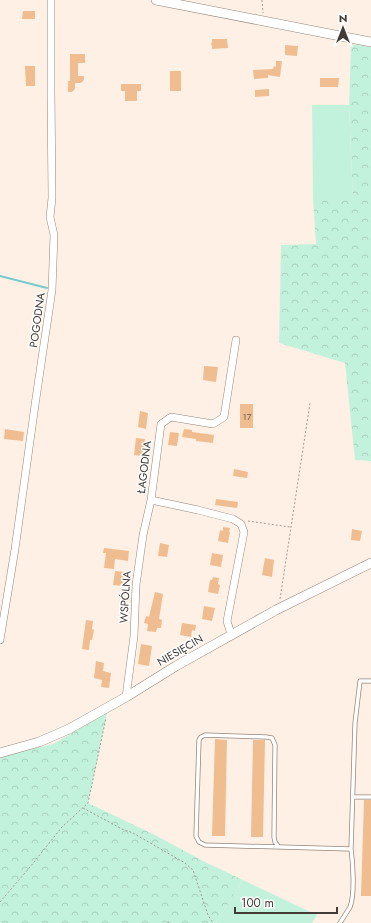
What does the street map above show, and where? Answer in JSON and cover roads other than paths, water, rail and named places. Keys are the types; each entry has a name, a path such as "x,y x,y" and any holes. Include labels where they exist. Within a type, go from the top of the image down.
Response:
{"street":[{"name":"POGODNA","path":"0,640 15,549 52,290 54,235 50,217 52,198 51,0"},
{"path":"156,0 371,42"},
{"name":"ŁAGODNA","path":"231,634 227,622 244,532 241,524 233,519 151,500 161,424 171,417 213,424 224,417 236,340"},
{"name":"WSPÓLNA","path":"126,697 134,636 136,585 151,500"},
{"name":"NIESIĘCIN","path":"0,753 31,745 70,729 108,708 231,634 281,607 371,563"}],"lane":[{"path":"340,923 351,905 352,897 353,859 351,849 355,723 360,681 371,681"},
{"path":"279,847 275,842 274,837 275,745 272,738 205,735 201,737 199,740 196,836 199,842 205,845 351,849"},
{"path":"353,797 371,797"}],"waterway":[{"path":"0,276 47,288"}]}
